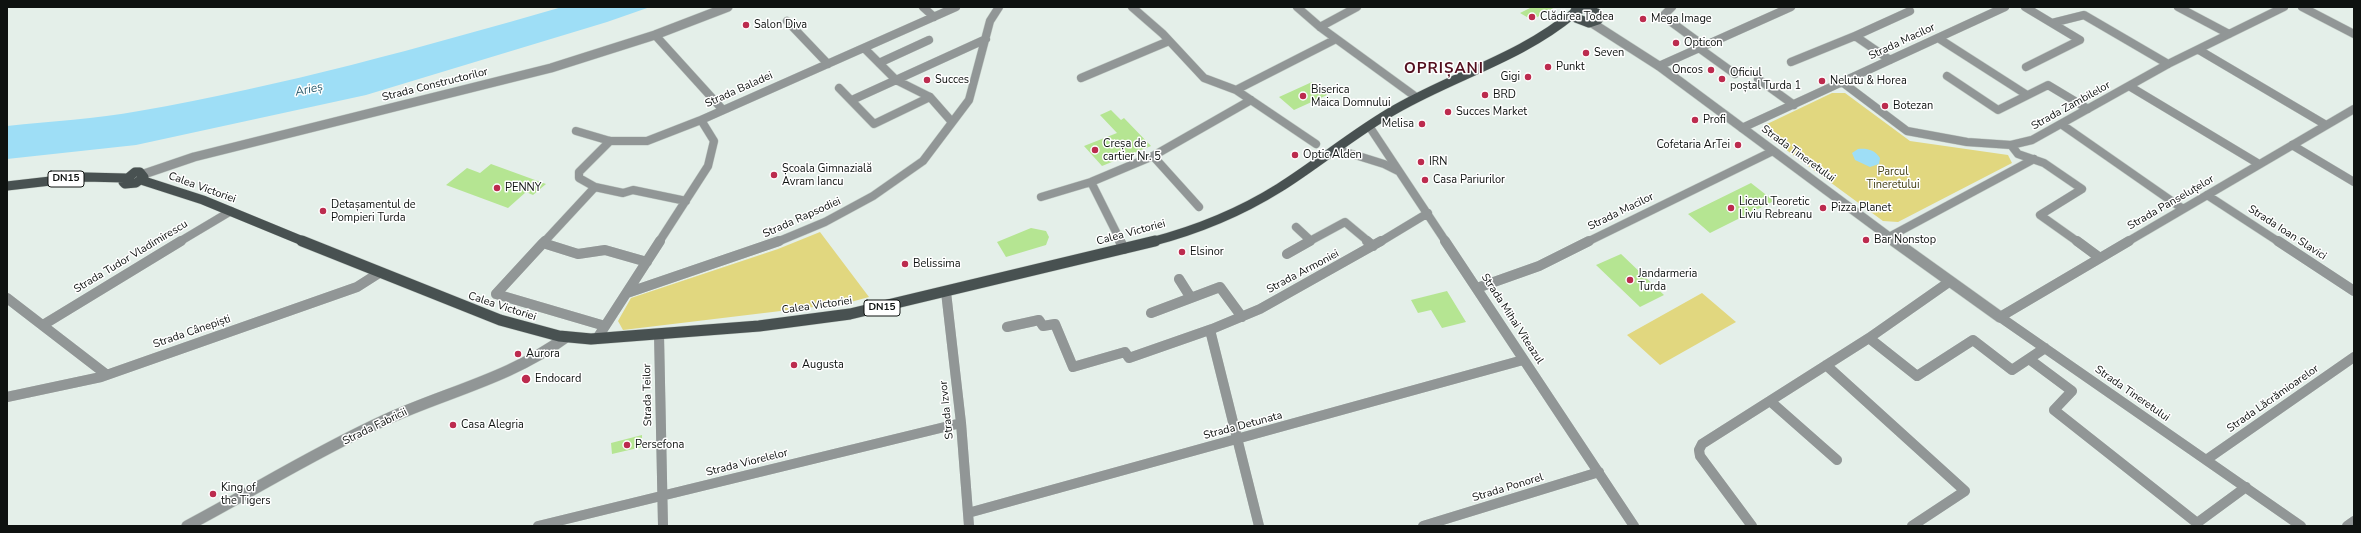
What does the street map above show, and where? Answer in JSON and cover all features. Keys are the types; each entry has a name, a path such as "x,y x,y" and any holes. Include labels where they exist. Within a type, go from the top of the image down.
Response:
{"main road":[{"path":"1582,22 1576,18 1579,9 1596,9 1599,15 1595,21"},
{"name":"Calea Victoriei","path":"1558,28 1579,9"},
{"name":"Calea Victoriei","path":"143,177 231,211 380,273 494,318 542,332 566,337 598,337 660,334 793,322 871,310 1124,248 1204,226 1282,188 1369,126 1416,98 1558,28 1582,22 1595,21"},
{"name":"DN15","path":"7,186 85,177 125,178 135,172 143,177"}],"street":[{"name":"Strada Constructorilor","path":"143,177 194,157 551,68 656,35 728,7"},
{"path":"923,7 934,17"},
{"name":"Strada Baladei","path":"598,337 708,166 714,151 714,136 701,120 956,7"},
{"name":"Strada Rapsodiei","path":"627,293 775,243 851,209 873,196 923,161 969,100 990,21 999,7"},
{"path":"1132,7 1169,41 1204,78 1236,90 1316,144"},
{"path":"1296,7 1320,27 1416,98"},
{"path":"1320,27 1357,7"},
{"path":"1672,7 1663,16 1735,74"},
{"path":"1659,66 1791,7"},
{"name":"Strada Macilor","path":"1742,128 2005,7"},
{"path":"2025,7 2080,40 2026,67"},
{"path":"2178,7 2229,34"},
{"name":"Strada Zambilelor","path":"1842,82 1907,131 1967,142 2012,145 2032,140 2168,64 2284,7"},
{"path":"2302,7 2354,34"},
{"path":"1790,62 1855,36 1910,11"},
{"path":"2052,24 2084,15 2168,64"},
{"path":"787,21 828,64"},
{"name":"Strada Tineretului","path":"1595,21 1659,66 1949,282 2301,526"},
{"path":"656,35 723,110"},
{"path":"1855,36 1890,60"},
{"path":"852,100 986,38"},
{"path":"1938,38 2026,95"},
{"path":"1236,90 1336,39"},
{"path":"879,63 929,40"},
{"path":"1081,78 1169,41"},
{"path":"864,48 896,80 930,97 952,122"},
{"path":"2199,50 2326,125"},
{"path":"1947,76 1998,110 2048,85 2088,109"},
{"path":"1758,79 1794,105"},
{"path":"2129,86 2259,164"},
{"path":"839,88 874,124 930,97"},
{"path":"1041,197 1091,182 1153,156 1251,100"},
{"name":"Strada Panseluțelor","path":"2000,317 2354,109"},
{"path":"576,131 610,142 647,141 701,120"},
{"path":"2061,124 2183,209"},
{"name":"Strada Mihai Viteazul","path":"1369,126 1634,526"},
{"path":"610,142 579,172 579,178 583,182 595,187 623,193 634,190 686,201"},
{"path":"2012,145 2018,154 2044,163 2082,189 2040,215 2100,258"},
{"path":"2292,145 2354,182"},
{"path":"1336,149 1378,161 1400,171"},
{"name":"Strada Macilor","path":"1477,288 1539,266 1774,151"},
{"path":"1153,156 1199,207"},
{"path":"1889,237 2034,159"},
{"path":"1091,182 1124,248"},
{"path":"595,187 496,294 605,326"},
{"name":"Strada Ioan Slavici","path":"2207,195 2354,291"},
{"name":"Strada Tudor Vladimirescu","path":"43,324 231,211"},
{"name":"Strada Armoniei","path":"1007,327 1039,320 1043,326 1055,324 1073,367 1125,352 1129,358 1210,330 1242,317 1331,272 1428,213"},
{"name":"Strada Armoniei","path":"1287,254 1345,222 1373,246"},
{"path":"1296,227 1311,241"},
{"path":"543,243 578,254 605,250 647,262"},
{"name":"Strada Cânepiști","path":"7,397 106,375 357,287 369,282 380,273"},
{"path":"1178,279 1191,298"},
{"path":"1752,526 1699,450 1702,444 1869,338 1949,282"},
{"path":"1151,312 1220,287 1242,317"},
{"name":"Strada Izvor","path":"946,292 961,423 969,526"},
{"path":"7,298 43,324 106,375"},
{"path":"1210,330 1259,526"},
{"name":"Strada Teilor","path":"660,334 662,496 664,526"},
{"name":"Strada Fabricii","path":"187,526 386,420 521,366 548,352 566,337"},
{"path":"1869,338 1917,376 1973,340 2012,370 2045,348"},
{"name":"Strada Lăcrămioarelor","path":"2206,460 2354,357"},
{"path":"2029,359 2072,391 2054,410 2199,525 2246,487"},
{"name":"Strada Detunata","path":"968,513 1238,440 1524,360"},
{"path":"1826,365 1966,492 1912,526"},
{"path":"1770,401 1837,460"},
{"name":"Strada Viorelelor","path":"538,526 961,423"},
{"name":"Strada Ponorel","path":"1423,526 1599,472"},
{"path":"2347,526 2354,521"}],"green space":[{"name":"Parcul Tineretului","path":"1832,93 1845,93 1910,141 2008,155 2012,163 1898,222 1883,221 1766,135 1765,125"},
{"path":"820,232 869,297 847,303 623,330 618,321 631,298 778,249"},
{"path":"1702,293 1736,322 1660,365 1627,335"}],"water":[{"name":"Arieș","path":"562,7 650,7 607,22 366,95 136,145 7,159 7,126 123,114 246,90 352,65 458,37"},
{"path":"1858,149 1868,149 1876,153 1880,158 1879,164 1870,167 1855,160 1852,153"}],"building":[{"name":"Clădirea Todea","path":"1532,7 1555,7 1532,20 1520,13"},
{"name":"Biserica Maica Domnului","path":"1312,82 1327,95 1294,110 1279,97"},
{"path":"1111,110 1121,120 1124,118 1151,146 1102,166 1084,146 1117,133 1100,115"},
{"name":"PENNY","path":"491,164 546,184 533,195 526,192 508,208 446,185 467,168 480,173"},
{"name":"Liceul Teoretic Liviu Rebreanu","path":"1751,183 1774,201 1710,233 1688,214"},
{"path":"1031,228 1046,231 1049,237 1046,245 1006,257 997,242"},
{"name":"Jandarmeria Turda","path":"1621,254 1664,295 1640,307 1596,265"},
{"path":"1447,291 1466,322 1442,328 1431,310 1418,313 1411,300"},
{"name":"Persefona","path":"642,435 642,447 612,454 611,443"}],"place":[{"name":"Clădirea Todea","path":"1532,17"},
{"name":"Mega Image","path":"1643,19"},
{"name":"Salon Diva","path":"746,25"},
{"name":"Opticon","path":"1676,43"},
{"name":"Seven","path":"1586,53"},
{"name":"Punkt","path":"1548,67"},
{"name":"Oncos","path":"1711,70"},
{"name":"Gigi","path":"1528,77"},
{"name":"Oficiul poștal Turda 1","path":"1722,79"},
{"name":"Succes","path":"927,80"},
{"name":"Nelutu & Horea","path":"1822,81"},
{"name":"BRD","path":"1485,95"},
{"name":"Biserica Maica Domnului","path":"1303,96"},
{"name":"Botezan","path":"1885,106"},
{"name":"Succes Market","path":"1448,112"},
{"name":"Profi","path":"1695,120"},
{"name":"Melisa","path":"1422,124"},
{"name":"Cofetaria ArTei","path":"1738,145"},
{"name":"Creșa de cartier Nr. 5","path":"1095,150"},
{"name":"Optic Alden","path":"1295,155"},
{"name":"IRN","path":"1421,162"},
{"name":"Școala Gimnazială Avram Iancu","path":"774,175"},
{"name":"Casa Pariurilor","path":"1425,180"},
{"name":"PENNY","path":"497,188"},
{"name":"Liceul Teoretic Liviu Rebreanu","path":"1731,208"},
{"name":"Pizza Planet","path":"1823,208"},
{"name":"Detașamentul de Pompieri Turda","path":"323,211"},
{"name":"Bar Nonstop","path":"1866,240"},
{"name":"Elsinor","path":"1182,252"},
{"name":"Belissima","path":"905,264"},
{"name":"Jandarmeria Turda","path":"1630,280"},
{"name":"Aurora","path":"518,354"},
{"name":"Augusta","path":"794,365"},
{"name":"Endocard","path":"526,379"},
{"name":"Casa Alegria","path":"453,425"},
{"name":"Persefona","path":"627,445"},
{"name":"King of the Tigers","path":"213,494"}],"district":[{"name":"OPRIȘANI","path":"1444,69"}]}
